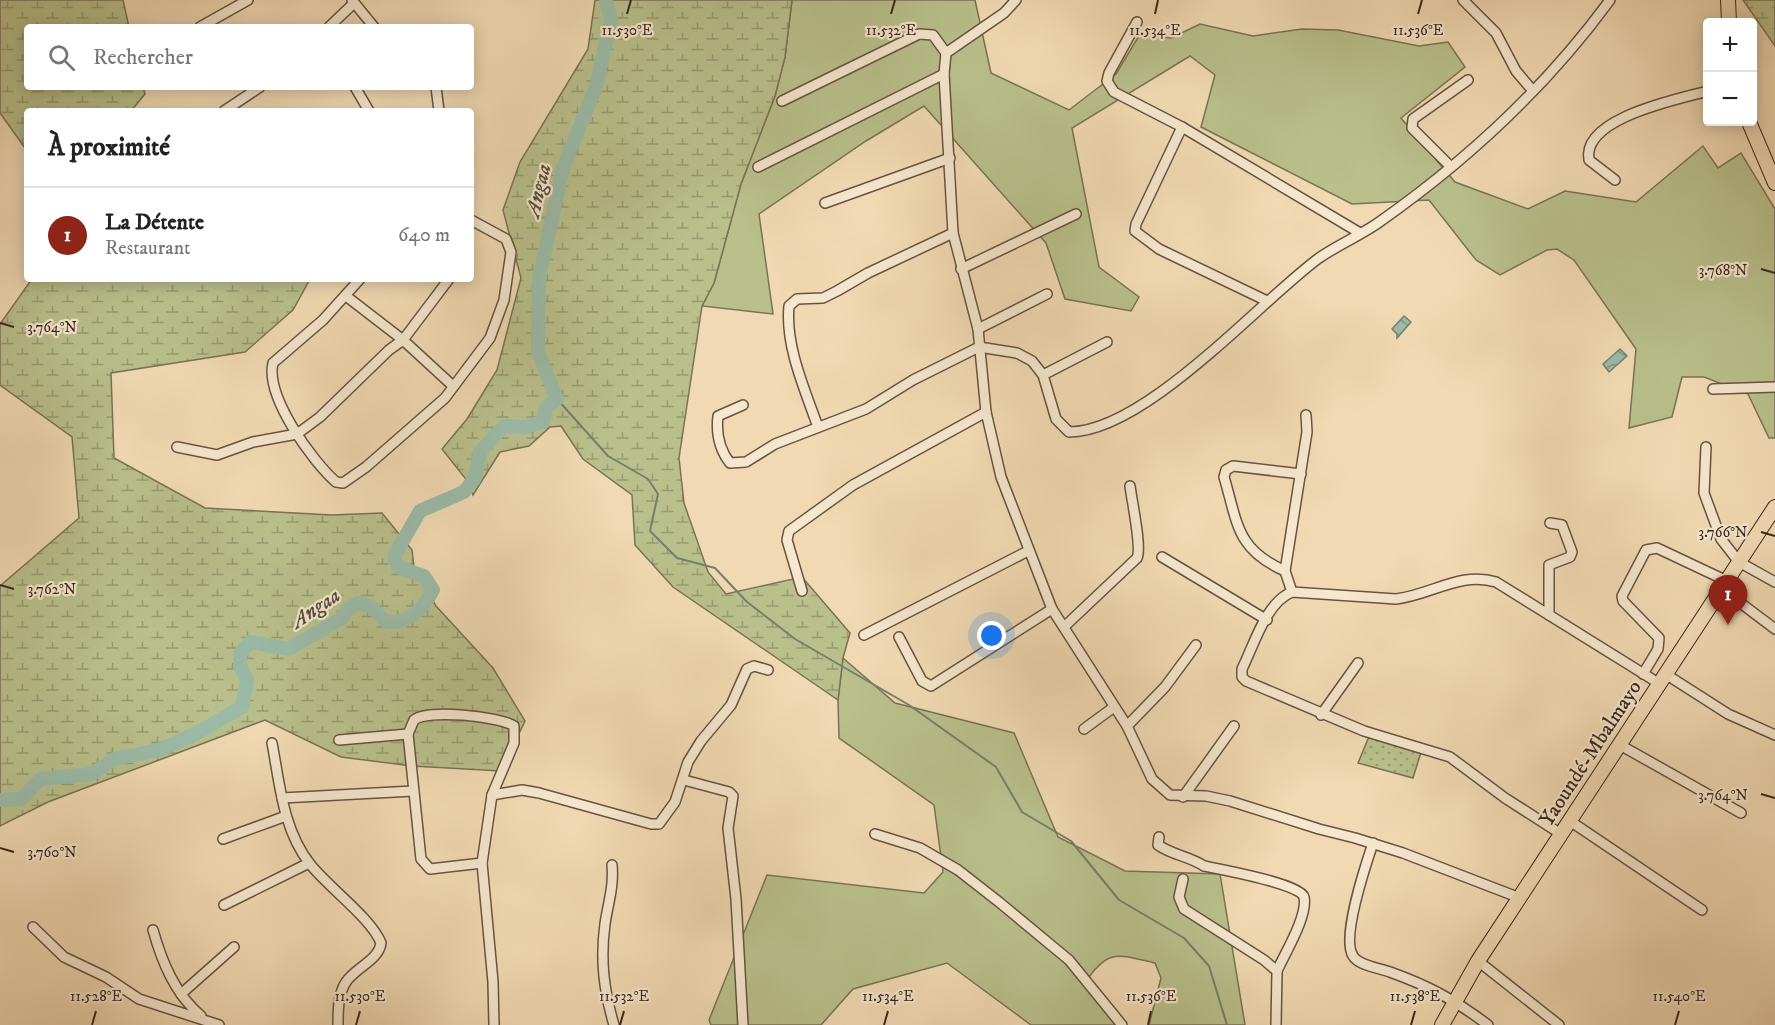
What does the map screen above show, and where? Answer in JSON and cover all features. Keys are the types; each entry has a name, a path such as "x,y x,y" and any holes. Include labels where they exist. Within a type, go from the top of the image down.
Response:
{"highway":[{"path":"1728,0 1729,18"},
{"path":"1751,126 1775,183"},
{"name":"Yaoundé-Mbalmayo","path":"1442,1025 1454,999 1478,961 1775,507"}],"street":[{"path":"205,24 248,0"},
{"path":"946,53 1004,13 1016,0"},
{"path":"1463,0 1496,33 1516,71 1533,91"},
{"path":"743,405 718,416 716,432 730,463 746,462 775,444 866,409 913,380 979,347 1017,353 1032,361 1043,375 1056,419 1069,432 1080,432 1118,417 1192,369 1321,257 1360,233 1451,166 1533,91 1610,0"},
{"path":"332,24 353,2 371,24"},
{"path":"1137,22 1109,74 1110,87 1114,92 1182,127 1360,233"},
{"path":"782,101 919,34 933,35 946,53 944,74 954,233 961,269 978,329 986,412 1002,477 1028,551 1052,609 1126,726 1152,779 1170,795 1206,796 1230,801 1373,843 1520,898"},
{"path":"758,167 944,74"},
{"path":"1451,166 1412,128 1411,123 1468,80"},
{"path":"228,108 256,90"},
{"path":"358,90 367,108"},
{"path":"436,90 439,108"},
{"path":"1615,180 1588,160 1587,153 1594,138 1626,116 1650,106 1703,92"},
{"path":"1182,127 1136,224 1135,231 1160,249 1268,301"},
{"path":"825,203 950,158"},
{"path":"961,269 1076,214"},
{"path":"358,282 306,335 273,363 272,381 297,434 326,474 336,482 343,483 366,467 445,398 490,338 504,300 511,252 506,239 474,225"},
{"path":"818,427 794,350 788,318 789,306 797,299 823,298 868,273 954,233"},
{"path":"177,447 217,455 253,442 297,434 320,417 389,350 403,340 447,282"},
{"path":"978,329 1047,294"},
{"path":"346,296 403,340 453,386"},
{"path":"1043,375 1107,342"},
{"path":"1713,388 1775,387"},
{"path":"802,591 787,540 789,531 853,485 986,412"},
{"path":"1292,592 1285,571 1307,432 1306,415"},
{"path":"1706,447 1704,493 1721,538 1739,562 1775,582"},
{"path":"1285,571 1269,564 1247,546 1224,477 1226,470 1233,466 1301,474"},
{"path":"1064,627 1137,558 1140,551 1130,486"},
{"path":"1549,615 1549,565 1570,557 1572,552 1562,525 1550,523"},
{"path":"1643,674 1658,648 1659,638 1623,602 1622,596 1646,550 1658,548 1724,585 1775,629"},
{"path":"864,635 1028,551"},
{"path":"1162,557 1267,620"},
{"path":"1562,834 1505,798 1450,757 1364,731 1321,715 1258,688 1242,677 1242,669 1267,620 1283,596 1292,592 1396,599 1411,597 1470,577 1485,578 1496,582 1643,674 1664,679 1728,714 1775,735"},
{"path":"899,637 922,681 931,686 1052,609"},
{"path":"1126,726 1165,687 1196,645"},
{"path":"1321,715 1358,663"},
{"path":"492,795 522,790 651,824 662,822 675,802 688,762 701,741 731,705 747,669 754,666 768,670"},
{"path":"1084,729 1114,707"},
{"path":"482,864 430,869 424,865 419,854 408,734 414,720 426,715 490,718 505,721 514,726 514,743 492,795 482,864 493,981 494,1025"},
{"path":"1183,797 1234,726"},
{"path":"339,740 408,734"},
{"path":"272,743 287,824 309,863 363,920 381,943 378,953 345,984 341,995 338,1025"},
{"path":"1620,745 1741,813"},
{"path":"684,780 729,792 733,796 728,828 736,899 743,1025"},
{"path":"282,798 413,791"},
{"path":"223,839 286,816"},
{"path":"1570,821 1702,910"},
{"path":"875,834 920,848 983,889 1069,960 1122,1025"},
{"path":"1159,837 1158,845 1163,849 1192,858 1204,866 1289,886 1302,893 1305,898 1302,918 1277,971 1276,1025"},
{"path":"1373,843 1357,892 1349,947 1353,957 1360,962 1406,978 1454,999 1488,1025"},
{"path":"224,905 309,863"},
{"path":"612,865 614,885 605,924 603,975 605,993 614,1025"},
{"path":"1183,879 1179,897 1184,909 1264,960 1277,971"},
{"path":"33,927 64,957 106,977 139,999 188,1020 205,1020 219,1025"},
{"path":"153,930 160,956 181,994 191,1008 205,1020"},
{"path":"181,994 234,947"},
{"path":"1478,961 1559,1025"}],"green space":[{"path":"0,0 123,0 128,24 24,24 24,90 144,90 145,94 133,108 24,108 24,147 0,113"},
{"path":"595,0 792,0 785,57 775,96 741,184 714,283 702,306 679,458 684,503 708,572 726,594 802,577 850,633 843,658 838,700 673,587 635,545 632,495 583,459 561,426 550,427 529,446 500,452 473,495 469,483 442,449 467,419 497,370 521,278 503,210 520,162 588,49"},
{"path":"792,0 975,0 991,73 1069,110 1116,74 1140,34 1171,38 1200,24 1253,36 1302,29 1338,30 1419,46 1448,42 1465,67 1401,118 1455,182 1528,209 1565,191 1636,202 1703,146 1718,168 1741,153 1775,209 1775,438 1769,438 1748,394 1704,377 1682,377 1672,417 1629,428 1636,349 1574,260 1557,249 1547,250 1500,275 1476,260 1429,200 1352,204 1201,127 1215,75 1190,56 1072,128 1099,267 1139,297 1131,311 1065,299 1046,243 924,106 866,141 759,214 773,314 702,306 714,283 741,184 775,96 785,57"},
{"path":"1743,0 1775,0 1775,46 1757,18"},
{"path":"30,282 308,282 293,310 245,352 111,373 114,458 205,508 332,515 382,513 412,550 414,567 436,606 493,668 525,721 501,771 412,766 341,757 265,720 48,802 0,826 0,586 79,518 72,437 0,385 0,324"},
{"path":"843,658 895,703 1014,733 1058,837 1125,871 1220,874 1245,1025 1149,1025 1161,978 1155,963 1122,956 1107,959 1100,964 1084,984 1117,1025 1031,1025 947,963 853,989 821,1025 711,1025 709,1020 767,875 924,893 943,872 934,805 839,738 838,700"},
{"path":"1372,735 1422,749 1413,778 1358,763"}],"water":[{"path":"1404,316 1411,322 1397,338 1397,334 1392,329"},
{"path":"1620,349 1627,356 1609,372 1603,364"}],"waterway":[{"name":"Angaa","path":"0,800 21,799 41,779 92,774 114,759 159,750 197,733 242,707 247,681 240,666 240,654 250,642 289,649 341,619 348,609 358,603 372,607 386,622 408,618 425,603 433,590 424,576 398,567 394,556 420,511 464,492 475,478 480,452 504,426 525,427 543,422 546,408 557,399 538,352 539,279 563,168 596,87 611,20 606,0"},
{"path":"557,399 608,456 648,479 658,494 650,531 677,558 715,568 747,602 795,639 909,705 996,767 1022,812 1071,841 1119,900 1184,938 1209,966 1227,1025"}],"place":[{"name":"La Détente","path":"1728,625"}]}
